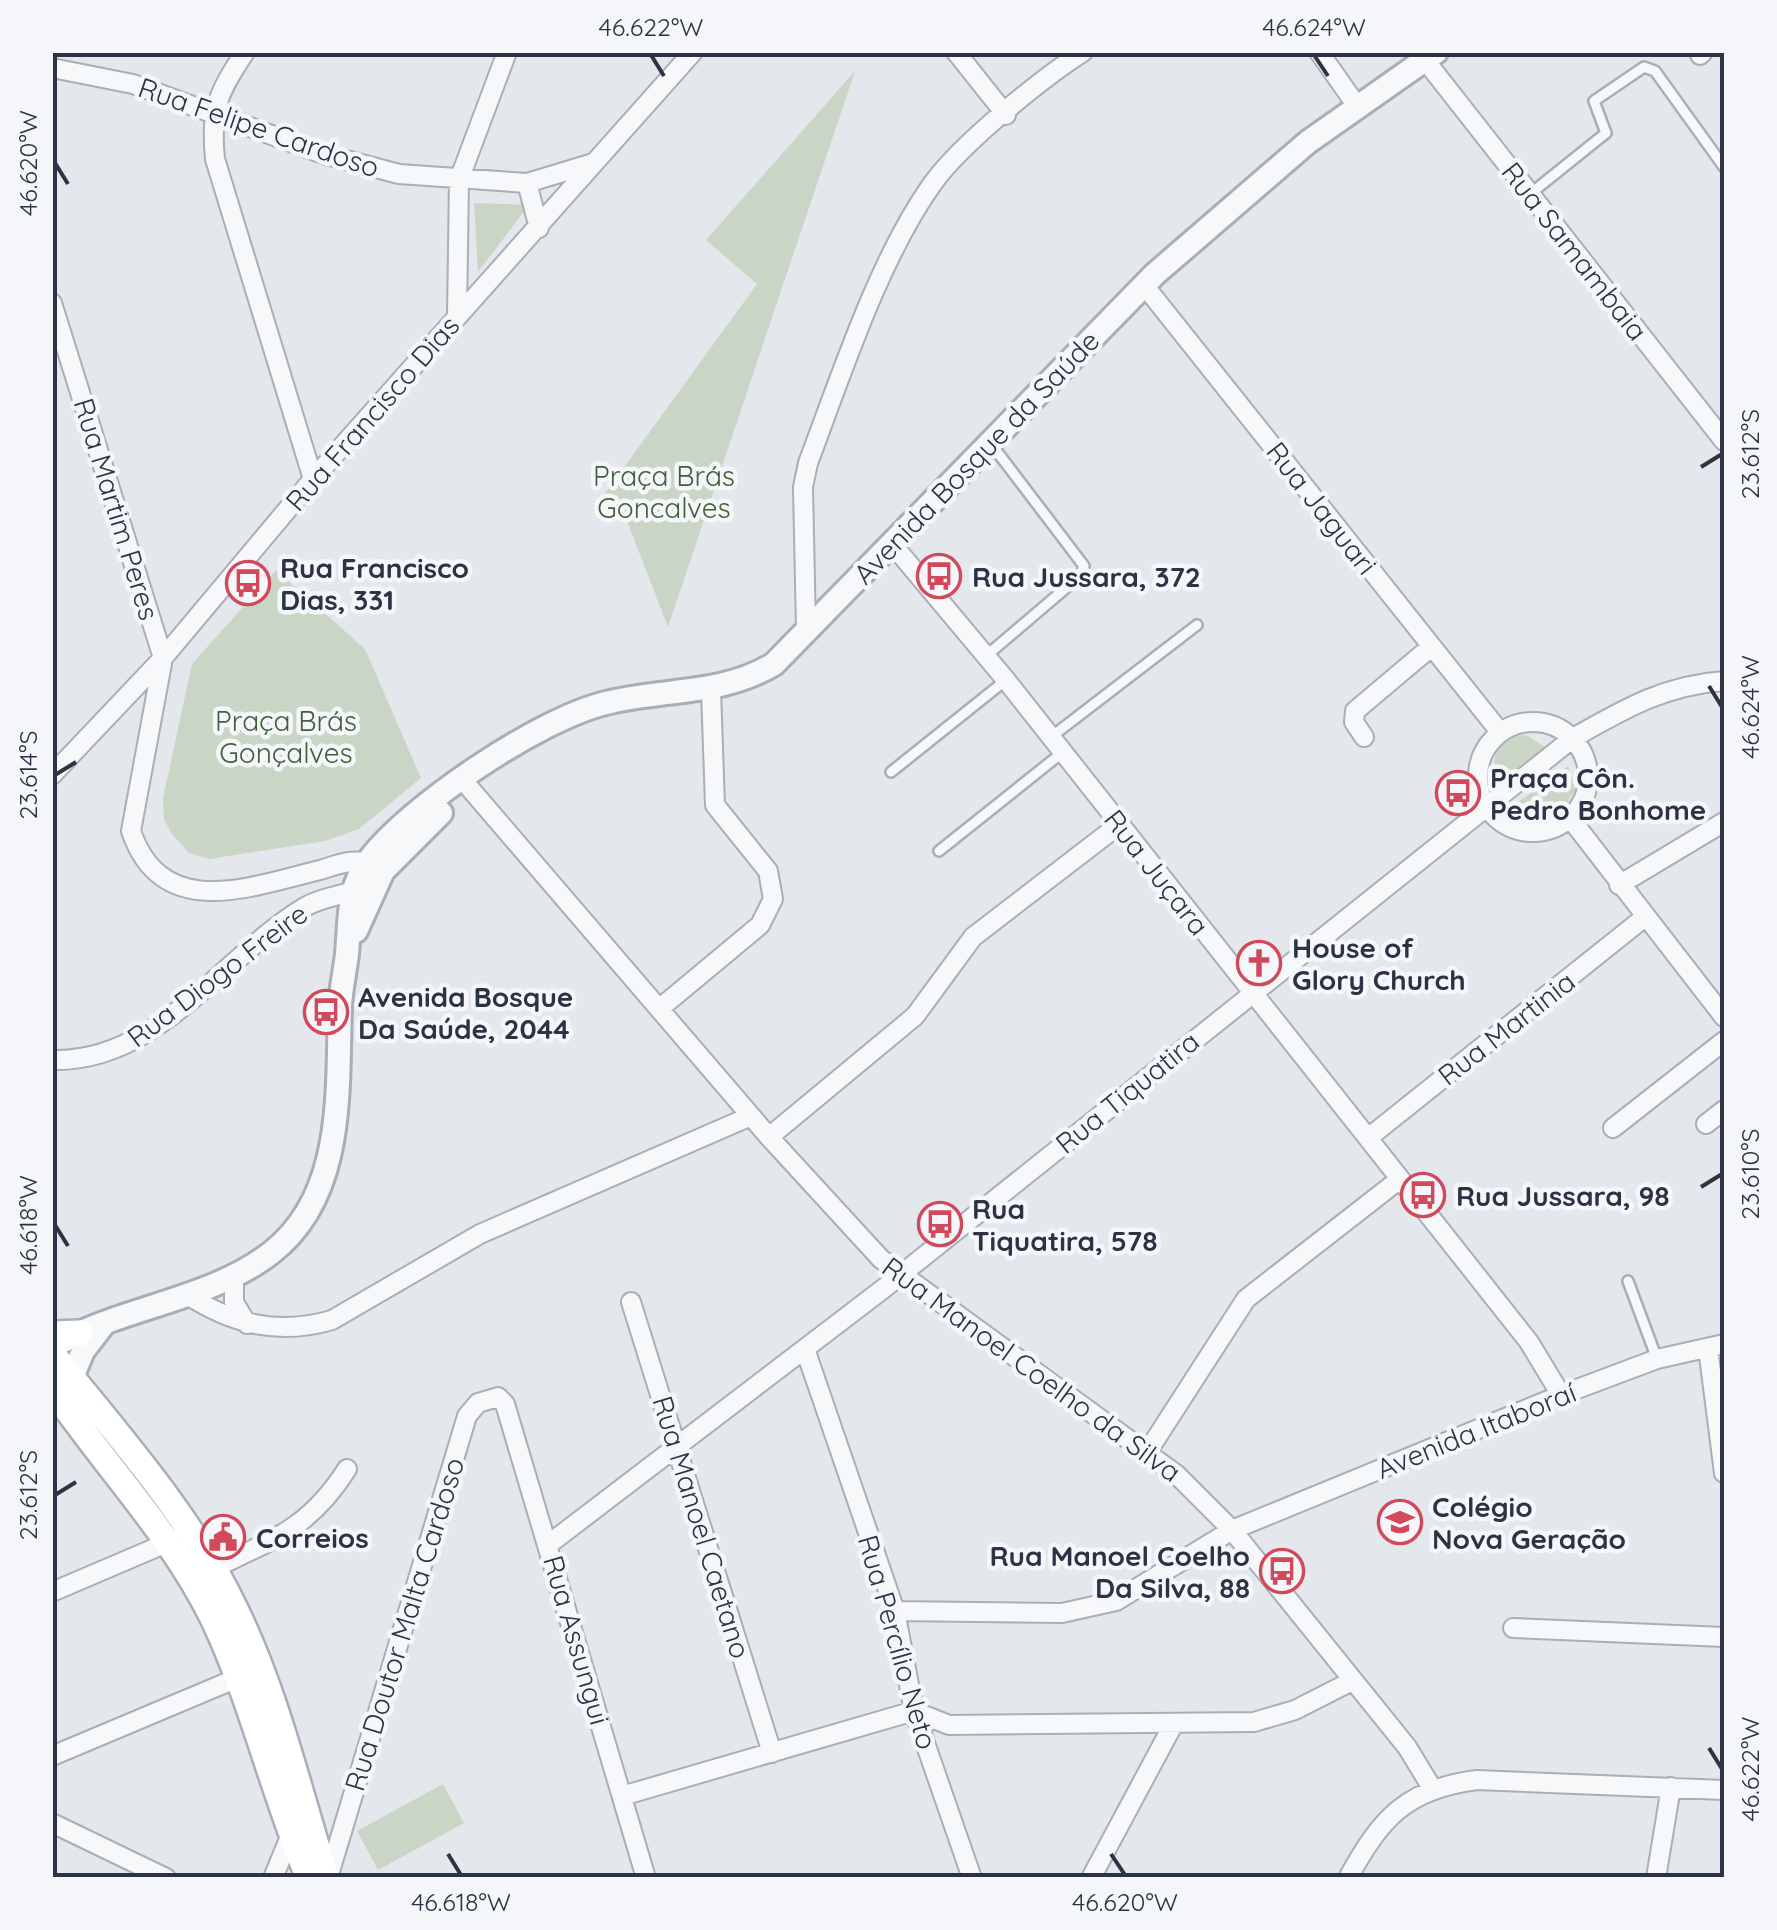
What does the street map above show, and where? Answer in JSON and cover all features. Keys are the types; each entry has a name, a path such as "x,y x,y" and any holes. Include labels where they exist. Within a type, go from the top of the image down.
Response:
{"main road":[{"path":"52,1334 80,1332"},
{"path":"52,1351 62,1389 179,1538 201,1574 234,1606 290,1833 309,1878"},
{"path":"250,1673 304,1808 327,1878"}],"street":[{"path":"245,52 222,86 212,112 215,159 312,479"},
{"path":"456,316 459,180 506,52"},
{"name":"Rua Francisco Dias","path":"52,775 163,658 312,479 693,52"},
{"path":"956,52 1006,115"},
{"path":"1319,52 1356,106"},
{"path":"806,630 804,486 820,432 900,240 922,200 951,163 1069,56"},
{"name":"Avenida Bosque da Saúde","path":"52,1351 80,1332 234,1275 274,1250 305,1214 326,1174 336,1121 341,989 351,893 468,779 569,715 606,703 711,690 750,678 774,664 1040,393 1252,188 1356,106 1430,56"},
{"name":"Rua Samambaia","path":"1430,56 1530,194 1724,441"},
{"name":"Rua Felipe Cardoso","path":"52,68 117,80 342,159 399,174 528,184 593,162"},
{"path":"528,184 539,228"},
{"name":"Rua Jaguari","path":"1148,289 1500,732"},
{"name":"Rua Martim Peres","path":"52,303 163,658"},
{"name":"Rua Juçara","path":"894,545 1006,680 1529,1342 1561,1395"},
{"path":"1364,738 1354,722 1355,711 1431,647"},
{"path":"163,658 131,831 140,858 170,883 200,892 232,890 288,878 376,871"},
{"name":"Rua Tiquatira","path":"549,1544 805,1349 1573,738 1626,706 1669,688 1724,680"},
{"path":"659,1009 760,925 774,899 768,871 716,805 711,690"},
{"path":"1537,721 1573,738 1585,757 1589,780 1582,802 1570,818 1547,830 1523,831 1502,822 1485,806 1478,791 1477,769 1485,749 1500,732 1517,723 1537,721"},
{"name":"Rua Manoel Coelho da Silva","path":"468,779 751,1116 899,1274 1197,1492 1232,1530 1406,1748 1432,1788"},
{"path":"1570,818 1724,1017"},
{"path":"1619,885 1724,822"},
{"path":"769,1136 915,1016 972,937 1120,824"},
{"name":"Avenida Bosque da Saúde","path":"347,956 376,871"},
{"path":"288,878 297,892 291,917"},
{"name":"Rua Diogo Freire","path":"52,1060 83,1059 132,1043 291,917 315,902 351,893"},
{"name":"Rua Martinia","path":"1368,1138 1645,917"},
{"path":"1613,1128 1724,1041"},
{"path":"1706,1124 1724,1110"},
{"path":"186,1294 213,1312 247,1324 307,1327 332,1320 480,1234 751,1116"},
{"path":"1146,1454 1246,1299 1400,1179"},
{"path":"234,1275 234,1302 247,1324"},
{"name":"Rua Manoel Caetano","path":"631,1302 772,1753"},
{"path":"62,1389 82,1351 106,1322"},
{"path":"1716,1346 1724,1472"},
{"name":"Avenida Itaboraí","path":"895,1612 1062,1613 1092,1609 1116,1601 1232,1530 1561,1395 1657,1359 1716,1346"},
{"name":"Rua Percílio Neto","path":"805,1349 895,1612 914,1711 972,1878"},
{"name":"Rua Doutor Malta Cardoso","path":"327,1878 467,1416 488,1398 498,1396 505,1404"},
{"name":"Rua Assungui","path":"505,1404 646,1878"},
{"path":"201,1574 315,1513 347,1469"},
{"path":"52,1592 179,1538"},
{"path":"1514,1628 1724,1637"},
{"path":"52,1756 250,1673"},
{"path":"622,1796 914,1711 949,1725 1174,1725 1274,1717 1352,1681"},
{"path":"1091,1878 1174,1725"},
{"path":"1348,1878 1383,1821 1432,1788 1477,1780 1724,1790"},
{"path":"1656,1878 1671,1787"},
{"name":"Rua Doutor Malta Cardoso","path":"273,1878 304,1808"},
{"path":"52,1823 166,1878"}],"lane":[{"path":"1530,194 1606,133 1594,101 1644,67 1655,71 1724,168"},
{"path":"986,656 1080,576 1084,566 992,444"},
{"path":"1050,737 1197,625"},
{"path":"891,772 1006,680"},
{"path":"939,851 1063,752"},
{"path":"1628,1281 1657,1359"}],"green space":[{"name":"Praça Brás Goncalves","path":"855,71 668,627 625,516 593,510 757,284 706,240"},
{"path":"474,203 529,205 478,272"},
{"name":"Praça Brás Gonçalves","path":"276,570 365,649 421,778 359,829 325,841 209,859 189,853 164,819 163,798 192,664"},
{"path":"1526,735 1545,747 1499,782 1493,772 1496,750 1514,736"},
{"path":"1568,766 1575,790 1562,811 1538,817 1517,803"},
{"path":"443,1784 464,1823 378,1870 357,1831"}],"place":[{"name":"Rua Jussara, 372","path":"939,576"},
{"name":"Rua Francisco Dias, 331","path":"248,583"},
{"name":"Praça Côn. Pedro Bonhome","path":"1458,793"},
{"name":"House of Glory Church","path":"1259,963"},
{"name":"Avenida Bosque Da Saúde, 2044","path":"326,1012"},
{"name":"Rua Jussara, 98","path":"1423,1195"},
{"name":"Rua Tiquatira, 578","path":"940,1224"},
{"name":"Colégio Nova Geração","path":"1400,1522"},
{"name":"Correios","path":"223,1537"},
{"name":"Rua Manoel Coelho Da Silva, 88","path":"1282,1571"}]}
